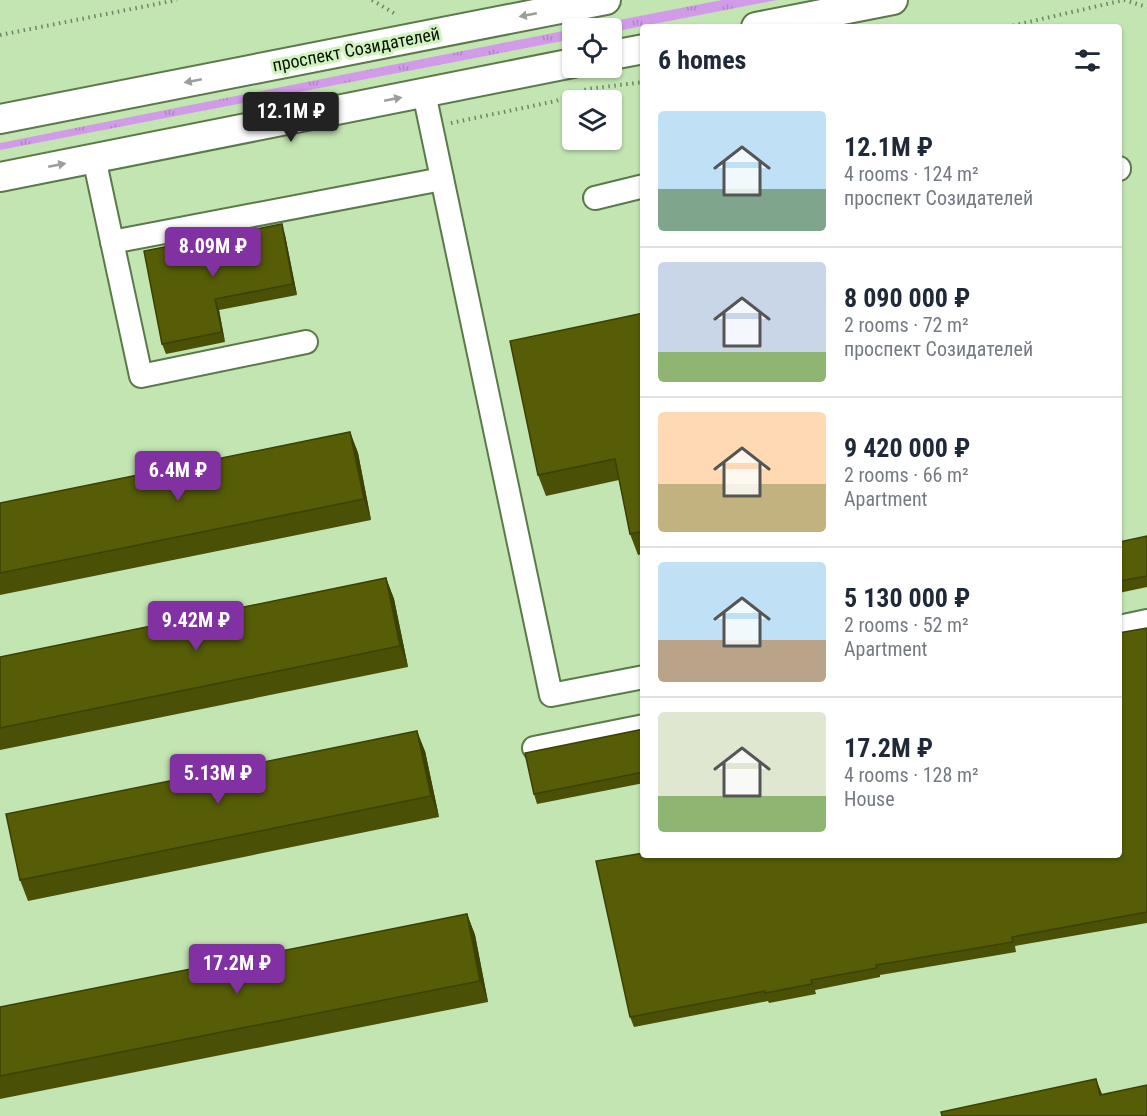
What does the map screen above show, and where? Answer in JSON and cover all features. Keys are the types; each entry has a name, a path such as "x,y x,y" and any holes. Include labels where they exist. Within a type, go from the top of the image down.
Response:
{"main road":[{"name":"проспект Созидателей","path":"0,119 606,0"},
{"path":"777,24 893,0"},
{"path":"622,54 640,50"},
{"path":"0,177 562,65"}],"lane":[{"path":"424,93 551,695 640,678"},
{"path":"94,158 141,376 306,342"},
{"path":"112,242 442,180"},
{"path":"595,198 640,187"},
{"path":"1122,626 1147,621"},
{"path":"534,748 640,727"}],"path":[{"path":"0,35 177,0"},
{"path":"372,0 402,18"},
{"path":"1103,0 1104,6"},
{"path":"1021,24 1124,0 1147,8"},
{"path":"431,128 555,101 587,89 640,82"}],"green space":[{"path":"722,0 777,0 653,24 640,24 640,27 622,30 622,19"},
{"path":"562,31 562,41 0,150 0,143"}],"building":[{"path":"282,224 293,284 215,299 222,332 162,344 144,251"},
{"path":"640,314 640,532 630,534 615,459 538,475 510,341"},
{"path":"350,432 364,499 0,573 0,503"},
{"path":"1147,536 1147,576 1122,580 1122,541"},
{"path":"386,578 400,646 0,728 0,657"},
{"path":"1147,628 1147,912 1012,937 1013,942 876,965 877,968 811,980 812,984 630,1017 596,861 640,854 640,858 1122,858 1122,632"},
{"path":"640,730 640,773 534,794 525,753"},
{"path":"417,731 431,796 20,880 6,814"},
{"path":"467,914 480,981 0,1076 0,1007"},
{"path":"1096,1079 1100,1095 1147,1085 1147,1116 942,1116 941,1112"}]}
